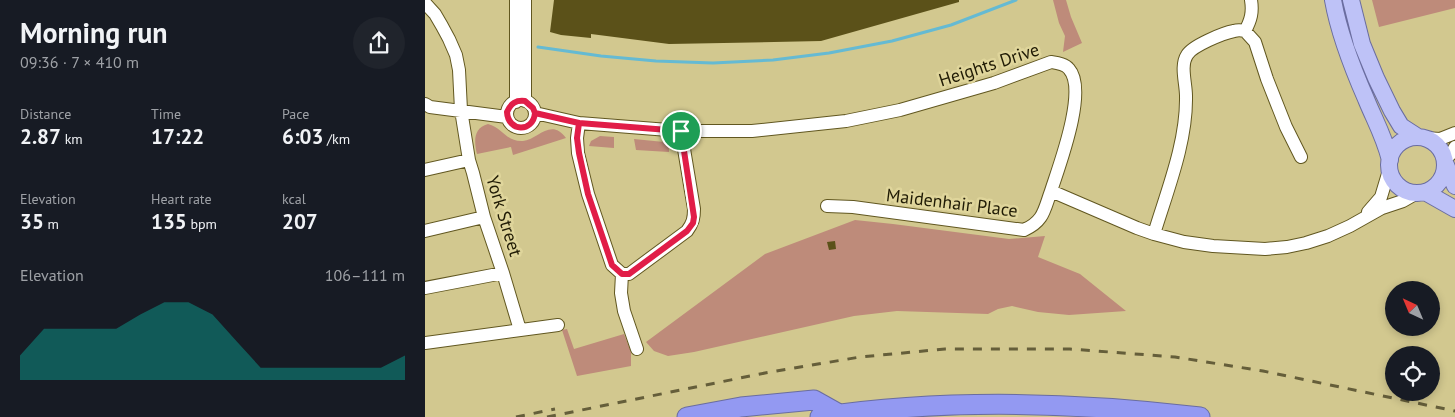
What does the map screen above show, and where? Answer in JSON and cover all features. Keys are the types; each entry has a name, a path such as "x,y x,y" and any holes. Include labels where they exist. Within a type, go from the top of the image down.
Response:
{"highway":[{"path":"687,417 741,407 813,400 839,414"},
{"path":"820,417 908,407 971,404 1083,406 1147,410 1200,417"}],"main road":[{"path":"1333,0 1341,34 1352,66 1387,145 1392,177 1398,185 1407,191 1421,192 1455,209"},
{"path":"1351,0 1362,44 1392,111 1401,126 1434,142 1449,157 1455,186"},
{"path":"1390,164 1393,151 1400,143 1408,138 1421,137"},
{"path":"1421,192 1435,185 1442,177 1449,157"}],"street":[{"path":"516,0 521,101"},
{"path":"521,101 525,0"},
{"path":"1245,31 1251,20 1251,0"},
{"name":"York Street","path":"425,3 435,14 442,26 455,55 459,70 461,110 469,160 484,217 520,330"},
{"path":"1154,234 1180,146 1186,97 1185,56 1189,50 1218,36 1236,30 1245,31 1255,42 1286,127 1301,157"},
{"name":"Heights Drive","path":"535,113 579,123 681,131 752,131 846,121 900,110 957,95 1051,62 1069,68 1075,81 1073,122 1051,191"},
{"path":"425,104 430,107 507,117 516,127 525,127 532,122 535,113 533,108 521,101"},
{"path":"507,117 509,108 521,101"},
{"path":"579,123 577,138 588,194 612,265 622,274 629,274 687,231 693,223 693,209 681,131"},
{"path":"1421,137 1440,139 1455,134"},
{"path":"425,170 469,160"},
{"path":"1357,223 1381,197 1390,164"},
{"path":"1051,191 1154,234 1184,242 1213,246 1265,249 1287,247 1328,236 1357,223 1382,208 1421,192"},
{"name":"Maidenhair Place","path":"827,206 1024,230 1034,226 1041,218 1051,191"},
{"path":"425,231 484,217"},
{"path":"425,288 503,273"},
{"path":"622,274 621,293 624,310 637,349"},
{"path":"425,343 558,325"}],"shaded area":[{"path":"1053,0 1066,0 1082,43 1063,52 1065,36 1059,23"},
{"path":"1372,0 1455,0 1455,8 1379,27"},
{"path":"488,124 517,141 528,140 549,129 555,129 566,138 513,155 511,147 477,154 475,140 477,132"},
{"path":"600,136 614,137 614,148 589,146 591,141"},
{"path":"634,139 664,142 668,146 669,152 636,150"},
{"path":"855,220 1009,239 1045,236 1038,257 1080,274 1126,311 1069,315 1038,312 1012,306 998,309 988,314 897,311 854,316 694,352 668,356 654,351 646,342 765,254"},
{"path":"567,329 574,349 624,334 631,352 631,366 577,376 562,330"}],"building":[{"path":"554,0 959,0 959,2 821,41 669,44 591,34 591,38 550,32"},
{"path":"835,241 836,249 829,250 827,242"}],"waterway":[{"path":"538,47 601,56 656,61 713,63 773,60 829,53 892,41 951,25 1016,0"}],"railway":[{"path":"547,417 765,373 860,357 945,349 1070,349 1175,357 1263,371 1455,411"},
{"path":"516,417 555,409"}],"route":[{"path":"681,131 579,123 535,113 532,122 520,128 509,121 507,112 512,104 520,100 530,104 535,113 579,123 577,138 581,168 588,194 612,265 622,274 629,274 687,231 693,223 694,217 687,162 681,131"}]}
